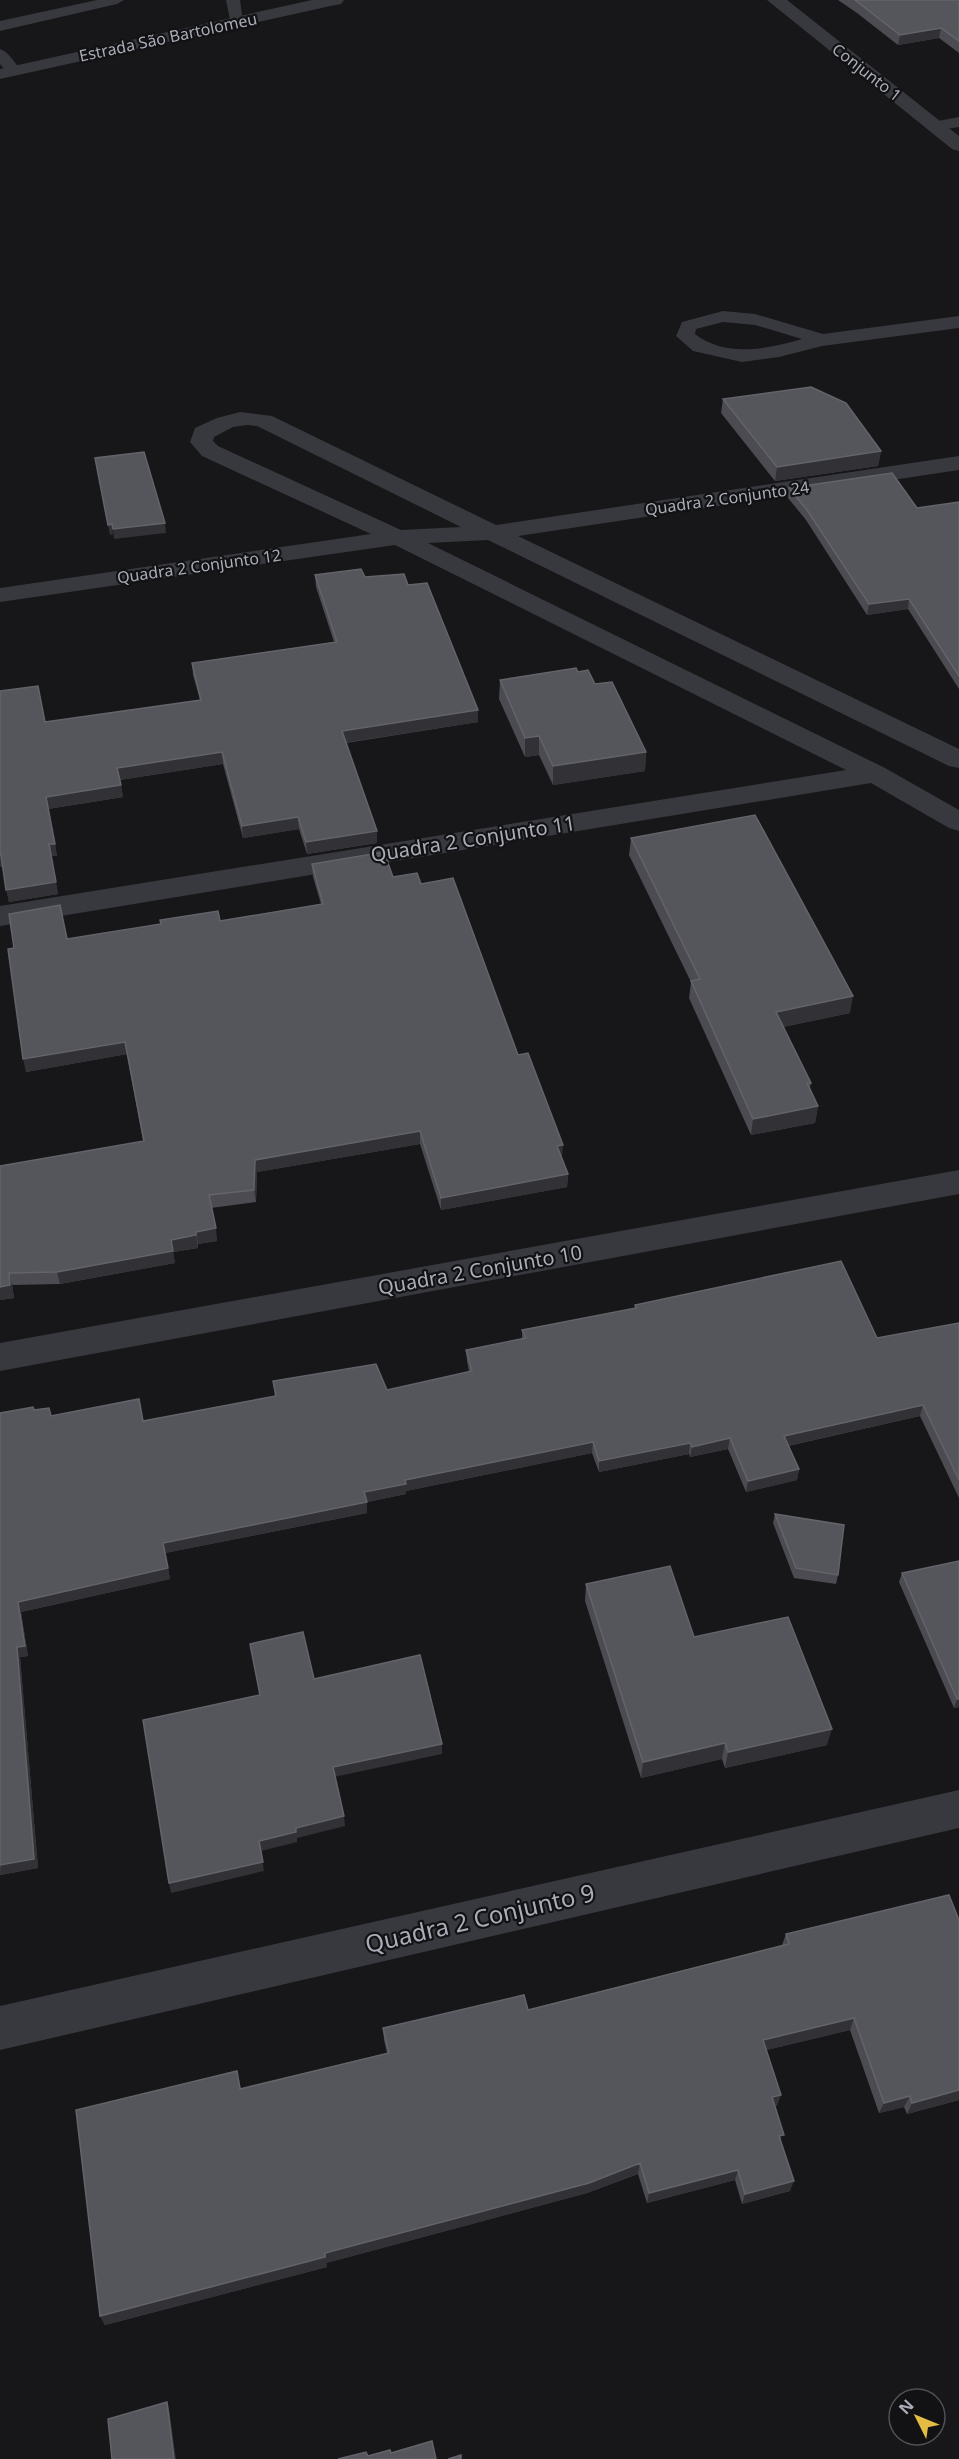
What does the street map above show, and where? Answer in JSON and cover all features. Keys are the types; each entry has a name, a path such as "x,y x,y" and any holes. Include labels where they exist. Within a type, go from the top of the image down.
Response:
{"street":[{"name":"Estrada São Bartolomeu","path":"6,72 335,0"},
{"name":"Conjunto 1","path":"776,0 959,145"},
{"path":"959,760 264,420 248,417 230,419 203,433 201,442 210,451 398,537 875,774 959,822"},
{"name":"Quadra 2 Conjunto 24","path":"398,537 495,532 959,463"},
{"name":"Quadra 2 Conjunto 12","path":"0,595 398,537"},
{"name":"Quadra 2 Conjunto 11","path":"0,916 875,774"},
{"name":"Quadra 2 Conjunto 10","path":"0,1357 959,1182"},
{"name":"Quadra 2 Conjunto 9","path":"0,2028 959,1809"}],"lane":[{"path":"0,26 117,0"},
{"path":"233,0 236,22"},
{"path":"0,54 6,72"},
{"path":"934,126 959,122"},
{"path":"822,340 763,320 736,315 707,317 688,326 685,336 700,347 742,356 779,351 822,340 959,321"}],"building":[{"path":"855,0 959,0 959,41 941,28 900,35"},
{"path":"811,387 846,403 881,451 777,467 723,399"},
{"path":"144,452 165,523 113,529 112,524 108,525 95,458"},
{"path":"892,473 917,508 959,502 959,676 909,599 869,604 807,510 789,488"},
{"path":"361,569 365,577 404,574 408,585 427,583 478,710 342,731 377,831 306,842 298,817 242,826 222,752 117,768 121,785 46,797 55,844 49,844 56,882 6,890 0,855 0,691 38,686 45,722 201,700 192,663 337,642 315,575"},
{"path":"576,668 578,672 588,670 595,684 612,682 646,752 553,766 539,736 525,738 500,680"},
{"path":"755,815 853,996 776,1012 811,1083 807,1083 818,1106 753,1119 691,981 700,979 631,838"},
{"path":"384,852 393,877 417,873 421,884 453,878 518,1055 528,1053 563,1145 557,1146 568,1174 441,1198 420,1131 255,1160 254,1190 209,1195 216,1228 171,1240 173,1251 57,1272 9,1273 10,1285 0,1287 0,1166 144,1141 125,1042 23,1059 8,949 14,948 9,914 60,905 67,939 161,924 160,920 218,911 220,921 323,904 312,864"},
{"path":"841,1261 877,1338 959,1323 959,1480 923,1405 784,1436 799,1469 748,1481 730,1438 692,1447 690,1443 599,1461 593,1442 405,1480 406,1484 364,1492 367,1502 163,1543 168,1568 18,1602 25,1646 17,1647 34,1859 0,1865 0,1413 33,1407 34,1410 49,1408 51,1416 139,1399 143,1421 276,1396 273,1381 376,1364 387,1390 472,1371 466,1350 526,1338 522,1330 636,1308 635,1305"},
{"path":"775,1514 844,1525 838,1575 796,1568"},
{"path":"959,1561 959,1699 957,1699 902,1573"},
{"path":"670,1566 694,1637 788,1617 832,1729 728,1752 725,1743 643,1762 586,1584"},
{"path":"303,1632 314,1679 420,1655 442,1744 333,1767 344,1816 296,1828 296,1832 259,1841 263,1862 169,1883 143,1720 260,1695 250,1644"},
{"path":"949,1895 959,1920 959,2090 912,2103 910,2096 884,2103 854,2018 763,2040 781,2095 772,2097 784,2135 779,2136 794,2181 745,2194 738,2170 649,2193 640,2163 589,2183 325,2253 325,2257 100,2316 76,2110 237,2071 240,2089 389,2053 383,2028 524,1995 528,2010 789,1944 786,1934"},
{"path":"167,2402 174,2459 112,2459 108,2419"},
{"path":"432,2441 436,2459 338,2459 366,2452 368,2456 390,2450 391,2453"},
{"path":"461,2455 461,2459 448,2459"}]}
